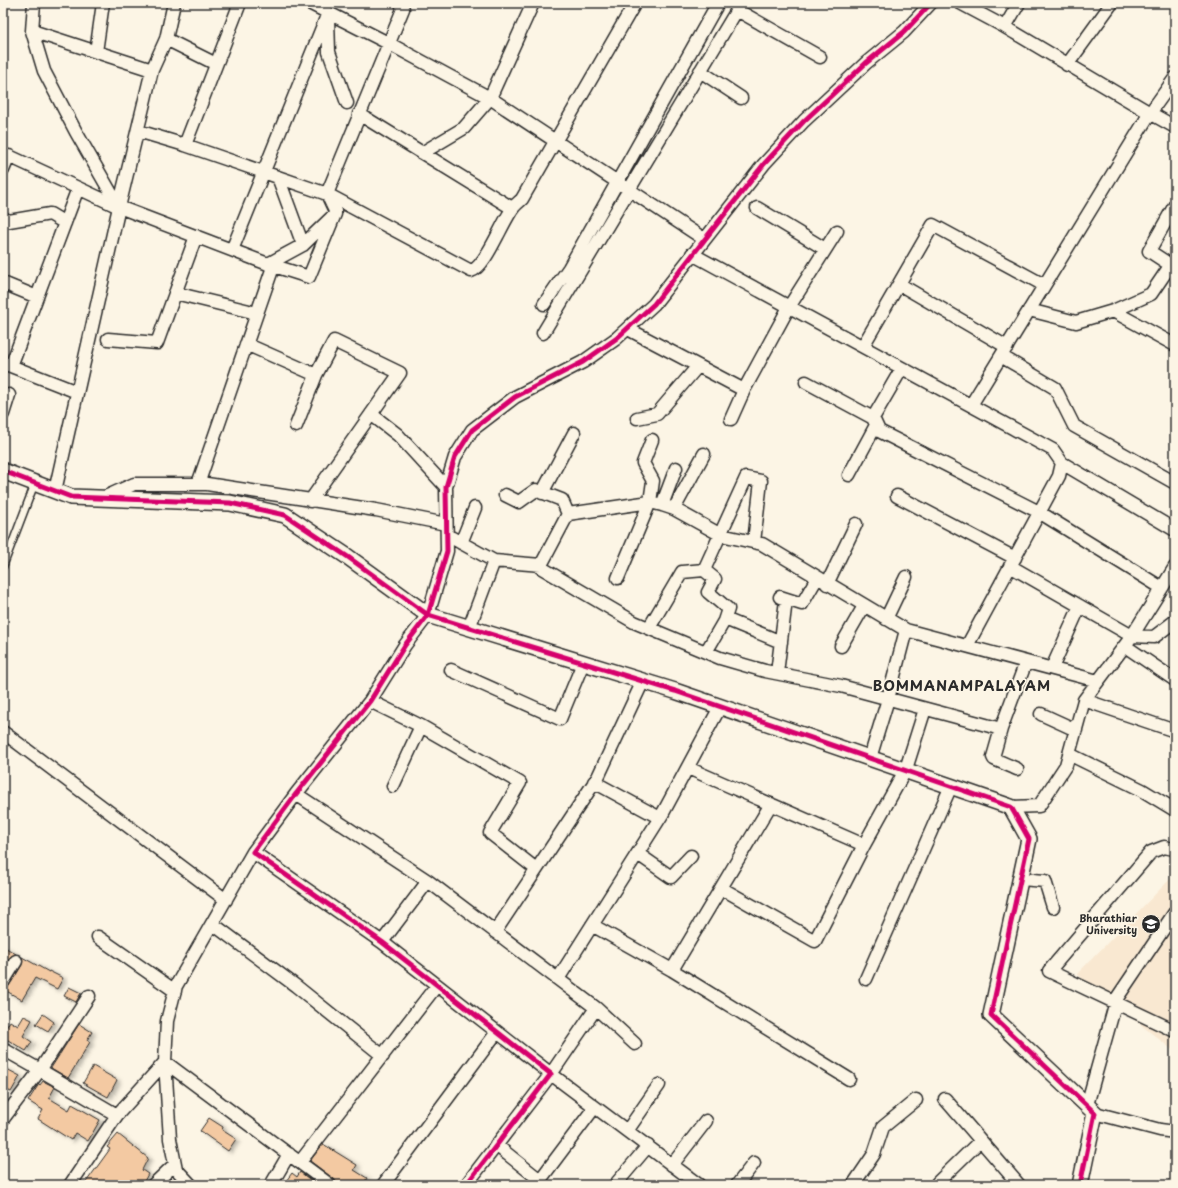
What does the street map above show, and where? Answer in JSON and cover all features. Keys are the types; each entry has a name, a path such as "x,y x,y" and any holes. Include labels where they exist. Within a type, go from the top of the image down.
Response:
{"street":[{"path":"34,3 32,31 44,71 76,132 119,207"},
{"path":"96,52 103,3"},
{"path":"55,491 119,207 152,70 166,39 174,3"},
{"path":"185,145 240,3"},
{"path":"308,3 388,43 490,98 704,239"},
{"path":"3,170 6,155 119,207 268,264 309,277 335,214 327,194 403,9 401,3"},
{"path":"422,153 464,128 490,98 533,3"},
{"path":"138,131 185,145 327,194 471,271 475,270 512,208 522,199 554,140 635,3"},
{"path":"544,304 569,268 718,3"},
{"path":"191,1185 176,1169 170,1139 165,1062 167,1021 175,991 253,852 296,794 370,701 405,645 428,615 447,551 446,487 455,457 472,430 515,397 583,362 628,329 654,304 764,164 804,121 866,63 904,32 931,3"},
{"path":"960,3 1005,27 1067,65 1175,127"},
{"path":"1005,27 1019,3"},
{"path":"1067,65 1112,3"},
{"path":"543,333 737,10 820,57"},
{"path":"328,13 329,52 347,103"},
{"path":"232,250 328,13"},
{"path":"32,31 152,70"},
{"path":"166,39 216,64"},
{"path":"700,71 741,98"},
{"path":"971,405 1150,113 1175,78"},
{"path":"359,114 512,208"},
{"path":"278,177 303,245"},
{"path":"77,392 7,364 37,297 78,188"},
{"path":"1029,310 1076,322 1113,311 1151,294 1173,267 1149,251 1175,205"},
{"path":"757,208 825,249"},
{"path":"3,218 9,221 50,214 65,222"},
{"path":"268,264 303,245 335,214"},
{"path":"863,346 933,225 1044,285"},
{"path":"732,419 744,390 789,306 837,231"},
{"path":"108,338 157,343 196,236"},
{"path":"692,254 1053,450 1062,463 1175,530"},
{"path":"198,484 273,267 268,264"},
{"path":"3,283 37,297"},
{"path":"899,284 1004,351 1055,388 1074,426 1175,484"},
{"path":"175,293 257,314"},
{"path":"1113,311 1175,345"},
{"path":"628,329 744,390"},
{"path":"296,426 316,375 334,341 400,373 310,501"},
{"path":"246,344 316,375"},
{"path":"637,418 657,414 698,366"},
{"path":"849,475 902,368"},
{"path":"806,382 875,422 879,431 1040,512 1162,588"},
{"path":"3,414 9,395"},
{"path":"371,414 398,435 446,487"},
{"path":"542,493 574,433"},
{"path":"618,578 650,502 654,480 643,462 652,440"},
{"path":"674,509 704,454"},
{"path":"967,646 1059,476 1062,463"},
{"path":"662,505 676,468"},
{"path":"3,471 71,497 230,503 285,516 348,557 428,615 720,707 1011,807 1039,806 1066,765 1084,700 1132,636 1175,567"},
{"path":"704,570 746,478 761,481 754,542"},
{"path":"102,498 134,484 198,484 376,510 447,530 461,543 494,561 541,565"},
{"path":"505,495 519,502 536,490 562,500 568,514"},
{"path":"897,496 1012,562 1080,606 1132,636 1154,637 1175,621"},
{"path":"568,514 650,502 662,505 674,509 721,535 762,544 906,630 1098,680"},
{"path":"461,543 475,508"},
{"path":"541,565 568,514"},
{"path":"777,673 781,642 783,599 802,604 822,581 856,524"},
{"path":"470,628 494,561"},
{"path":"541,565 540,567 627,618 720,658 777,673 841,686 1001,729"},
{"path":"649,628 682,572 704,570 715,579 708,592 728,609 725,619 706,652"},
{"path":"886,619 906,577"},
{"path":"841,646 864,606"},
{"path":"1052,668 1080,606"},
{"path":"725,619 781,642"},
{"path":"870,758 888,699 906,630"},
{"path":"1125,646 1175,680"},
{"path":"1017,769 994,760 993,757 1001,729 1026,662"},
{"path":"451,670 560,719 583,663"},
{"path":"495,932 594,782 643,682"},
{"path":"1084,700 1175,731"},
{"path":"370,701 421,726 520,783 490,833 536,869"},
{"path":"558,979 660,818 720,707"},
{"path":"721,888 815,941 864,845 906,770 925,709"},
{"path":"1041,714 1076,730"},
{"path":"393,786 421,726"},
{"path":"3,732 226,900"},
{"path":"1069,754 1142,790 1175,810"},
{"path":"688,768 864,845"},
{"path":"594,782 660,818"},
{"path":"866,979 951,786"},
{"path":"296,794 428,881 596,1008 635,1044"},
{"path":"672,970 771,804"},
{"path":"1011,807 1029,839 992,1015 1091,1109 1160,1130 1174,1128"},
{"path":"1174,849 1164,847 1151,852 1049,971 1175,1031"},
{"path":"253,852 382,942 594,1108 648,1146 697,1184"},
{"path":"638,854 671,877 691,856"},
{"path":"1021,879 1045,881 1053,907"},
{"path":"382,942 428,881"},
{"path":"1080,1185 1091,1109 1115,1003 1175,912"},
{"path":"213,924 296,986 383,1056"},
{"path":"592,926 672,970 849,1078"},
{"path":"98,937 175,991"},
{"path":"3,982 16,961"},
{"path":"300,1162 437,985"},
{"path":"3,1119 40,1070 90,996"},
{"path":"466,1185 551,1074 596,1008"},
{"path":"383,1185 497,1032"},
{"path":"3,1049 117,1115"},
{"path":"70,1185 117,1115 165,1062"},
{"path":"165,1062 330,1185"},
{"path":"627,1131 659,1085"},
{"path":"945,1099 1019,1185"},
{"path":"853,1185 874,1154 883,1127 916,1100"},
{"path":"496,1145 538,1183 594,1108"},
{"path":"672,1165 706,1121"},
{"path":"937,1183 980,1140"},
{"path":"616,1185 648,1146"},
{"path":"271,1185 289,1154"},
{"path":"737,1185 754,1163"},
{"path":"153,1185 175,1164"}],"lane":[{"path":"3,567 35,483"}],"shaded area":[{"name":"Bharathiar University","path":"1175,874 1175,1052 1077,974"}],"building":[{"path":"3,946 16,954 10,957 3,968"},
{"path":"22,957 63,978 57,989 35,978 22,1000 3,989 9,986 22,965"},
{"path":"69,987 81,993 76,1002 64,996"},
{"path":"43,1014 54,1022 48,1031 36,1024"},
{"path":"24,1016 32,1020 23,1036 32,1042 26,1051 3,1037 3,1033 10,1021 18,1026"},
{"path":"79,1024 92,1032 87,1040 90,1042 68,1078 51,1068"},
{"path":"93,1066 117,1080 108,1097 83,1083"},
{"path":"3,1067 20,1076 11,1092 3,1088"},
{"path":"43,1081 55,1087 49,1098 69,1110 72,1104 100,1120 88,1141 75,1133 71,1140 38,1119 43,1110 28,1101 39,1084 40,1085"},
{"path":"209,1118 223,1127 222,1130 236,1139 228,1151 200,1131"},
{"path":"118,1134 148,1158 142,1170 148,1174 142,1185 84,1185 110,1149 107,1147"},
{"path":"323,1144 357,1165 354,1170 367,1178 363,1185 337,1185 334,1179 310,1161"},
{"path":"300,1172 317,1185 283,1185 292,1173 297,1177"}],"cycle path":[{"path":"466,1185 551,1074 382,942 253,852 296,794 370,701 405,645 428,615 447,551 446,487 455,457 472,430 515,397 583,362 617,338 654,304 764,164 804,121 866,63 904,32 931,3"},
{"path":"3,471 71,497 230,503 285,515 348,557 428,615 675,691 1011,807 1029,839 991,1015 1095,1113 1080,1185"}],"place":[{"name":"Bharathiar University","path":"1151,924"}],"district":[{"name":"BOMMANAMPALAYAM","path":"962,686"}]}
